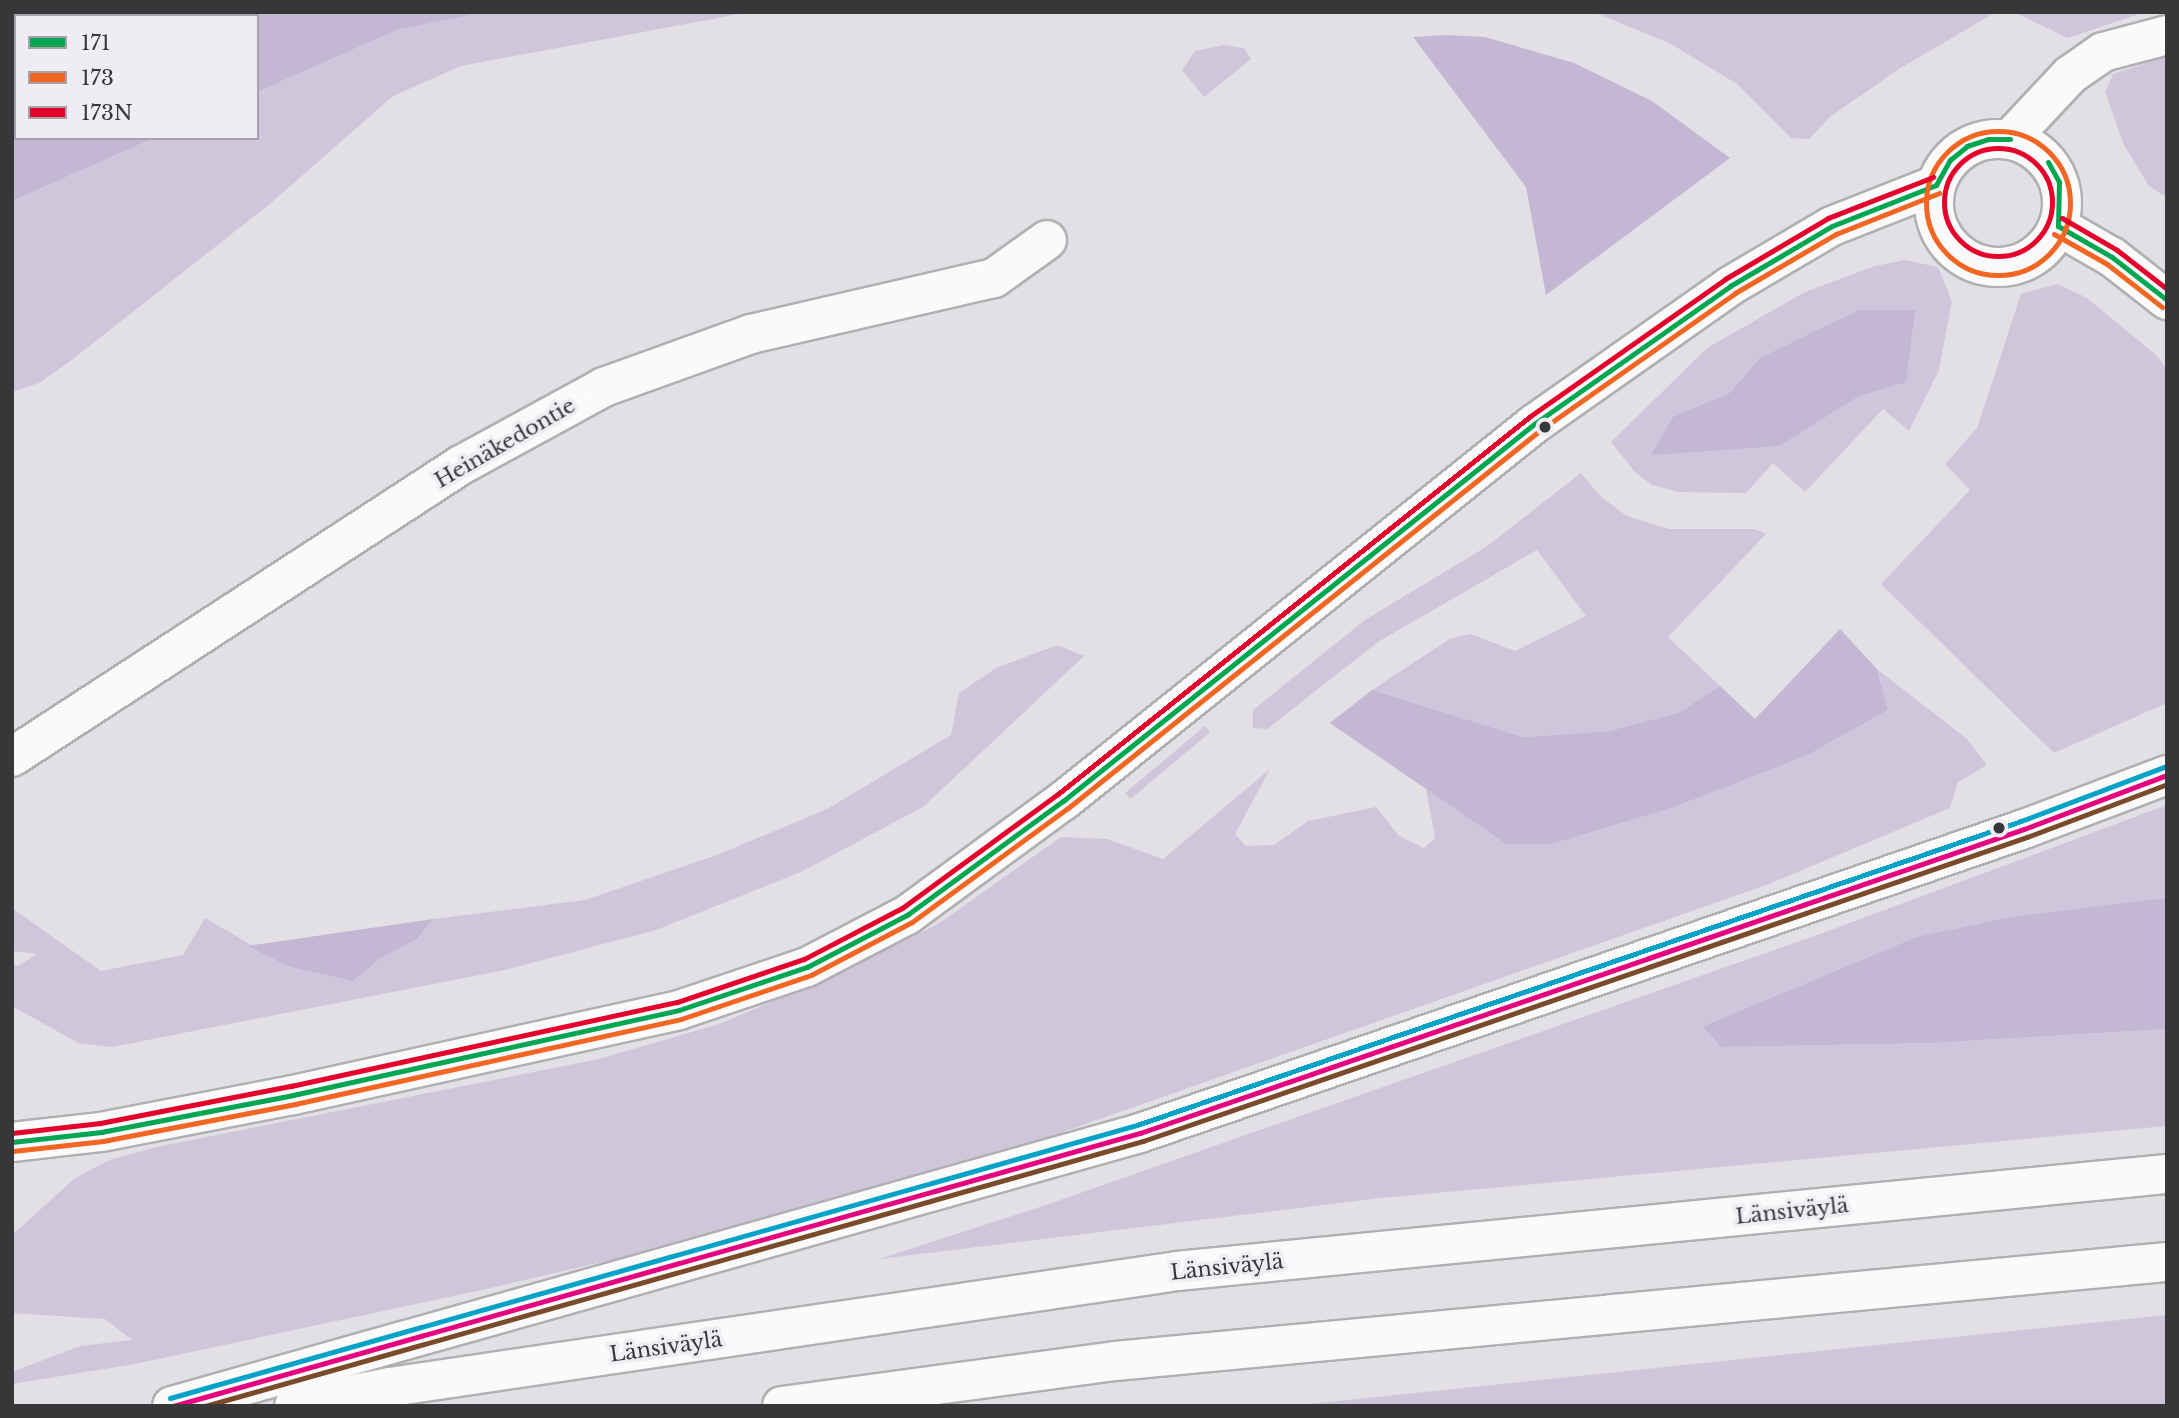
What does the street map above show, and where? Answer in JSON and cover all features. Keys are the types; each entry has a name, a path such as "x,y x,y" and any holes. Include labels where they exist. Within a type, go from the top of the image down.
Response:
{"main road":[{"path":"2010,139 2070,75 2103,52 2167,35"},
{"path":"1988,139 2010,139 2048,162 2059,182 2062,204 2058,226 2036,254 2003,266 1985,266 1953,248 1941,233 1935,216 1936,185 1950,160 1967,146 1988,139"},
{"path":"12,1142 101,1132 293,1095 679,1010 807,967 907,915 1052,809 1534,424 1730,286 1851,217 1936,185"},
{"path":"2058,226 2112,257 2167,300"},
{"name":"Heinäkedontie","path":"12,757 461,466 604,387 751,334 994,278 1046,240"},
{"path":"172,1406 1140,1133 2025,829 2167,775"},
{"path":"12,1165 12,1170"},
{"name":"Länsiväylä","path":"294,1406 390,1387 1177,1271 2167,1174"},
{"path":"782,1406 1115,1361 2167,1262"}],"shaded area":[{"path":"486,12 750,12 461,66 393,96 271,203 73,359 39,383 12,392 12,201 149,140 259,140 259,91 397,30"},
{"path":"486,12 397,30 259,91 259,14 28,14"},
{"path":"1594,12 1996,12 1899,69 1831,116 1809,139 1791,138 1737,84 1671,44"},
{"path":"2014,12 2145,12 2068,38"},
{"path":"1413,37 1485,37 1574,63 1652,101 1730,158 1546,295 1526,187"},
{"path":"1224,45 1244,48 1251,59 1204,97 1182,70 1195,51"},
{"path":"2167,56 2167,198 2149,186 2124,145 2105,92 2113,74"},
{"path":"14,111 14,140 149,140 12,201"},
{"path":"1905,260 1938,267 1952,301 1939,370 1909,431 1883,409 1805,492 1773,463 1746,493 1679,492 1652,485 1635,472 1611,442 1707,348 1805,292 1875,266"},
{"path":"2058,284 2087,298 2156,355 2167,369 2167,703 2054,753 1881,584 1970,490 1945,464 1977,428 2021,294"},
{"path":"1859,310 1915,310 1906,382 1859,396 1779,446 1651,455 1673,417 1730,393 1760,358"},
{"path":"1581,473 1601,497 1627,516 1669,529 1755,529 1766,534 1668,637 1720,686 1678,713 1609,731 1523,737 1372,690 1451,638 1471,634 1515,651 1586,616 1537,550 1378,642 1267,729 1253,728 1253,710 1365,620 1486,547"},
{"path":"1840,629 1877,669 1888,710 1806,756 1677,806 1551,844 1506,844 1330,723 1372,690 1523,737 1609,731 1678,713 1720,686 1755,719"},
{"path":"1057,645 1084,656 923,807 801,872 656,930 505,970 112,1047 78,1043 12,1006 12,964 18,966 37,954 12,951 12,908 101,971 183,955 205,918 290,967 353,981 381,958 417,939 433,919 585,900 717,855 827,809 951,735 959,693 996,668"},
{"path":"1877,669 1967,739 1987,765 1958,782 1950,808 1769,884 1043,1139 870,1192 668,1247 477,1291 135,1364 12,1384 12,1372 80,1346 132,1340 105,1319 12,1313 12,1235 74,1179 109,1160 156,1147 599,1059 719,1024 830,977 938,924 1061,837 1107,839 1163,859 1270,769 1235,834 1246,846 1274,845 1308,821 1376,807 1399,836 1424,848 1435,838 1426,789 1506,844 1677,806 1806,756 1888,710"},
{"path":"1205,726 1210,732 1130,799 1125,793"},
{"path":"2167,805 2167,898 2120,905 1702,1028 1721,1047 1933,1043 2167,1029 2167,1126 1381,1198 879,1259 1046,1205 1820,934"},
{"path":"2167,898 2167,1029 1933,1043 1721,1047 1702,1027 1917,937 2011,917"},
{"path":"433,919 417,939 381,958 353,981 290,967 248,946"},
{"path":"2167,1315 2167,1406 1289,1406"}],"transit line":[{"name":"173","path":"1998,131 2026,136 2049,152 2065,175 2070,203 2065,231 2049,254 2026,270 1998,275 1970,270 1947,254 1931,231 1926,203 1931,175 1947,152 1970,136 1998,131"},
{"name":"171","path":"1936,185 1950,160 1967,146 1988,139 2010,139"},
{"name":"173N","path":"1998,148 2019,152 2036,164 2048,181 2052,202 2048,223 2036,240 2019,252 1998,256 1977,252 1960,240 1948,223 1944,202 1948,181 1960,164 1977,152 1998,148"},
{"name":"171","path":"2048,162 2059,182 2058,226"},
{"name":"173N","path":"12,1133 100,1123 291,1086 677,1002 804,959 902,908 1058,794 1529,417 1725,279 1828,218 1933,177"},
{"name":"171","path":"12,1142 101,1132 293,1095 679,1010 807,967 907,915 1063,801 1534,424 1730,286 1832,226 1936,185"},
{"name":"173","path":"13,1151 103,1141 295,1104 681,1019 811,975 912,922 1068,808 1539,431 1735,293 1836,234 1939,193"},
{"name":"173N","path":"2062,218 2117,250 2167,289"},
{"name":"171","path":"2058,226 2112,257 2167,300"},
{"name":"173","path":"2054,234 2107,264 2162,307"},
{"path":"170,1398 1137,1125 2021,821 2164,767"},
{"path":"173,1406 1140,1133 2024,829 2167,775"},
{"path":"205,1406 1143,1141 2027,837 2167,784"}]}
